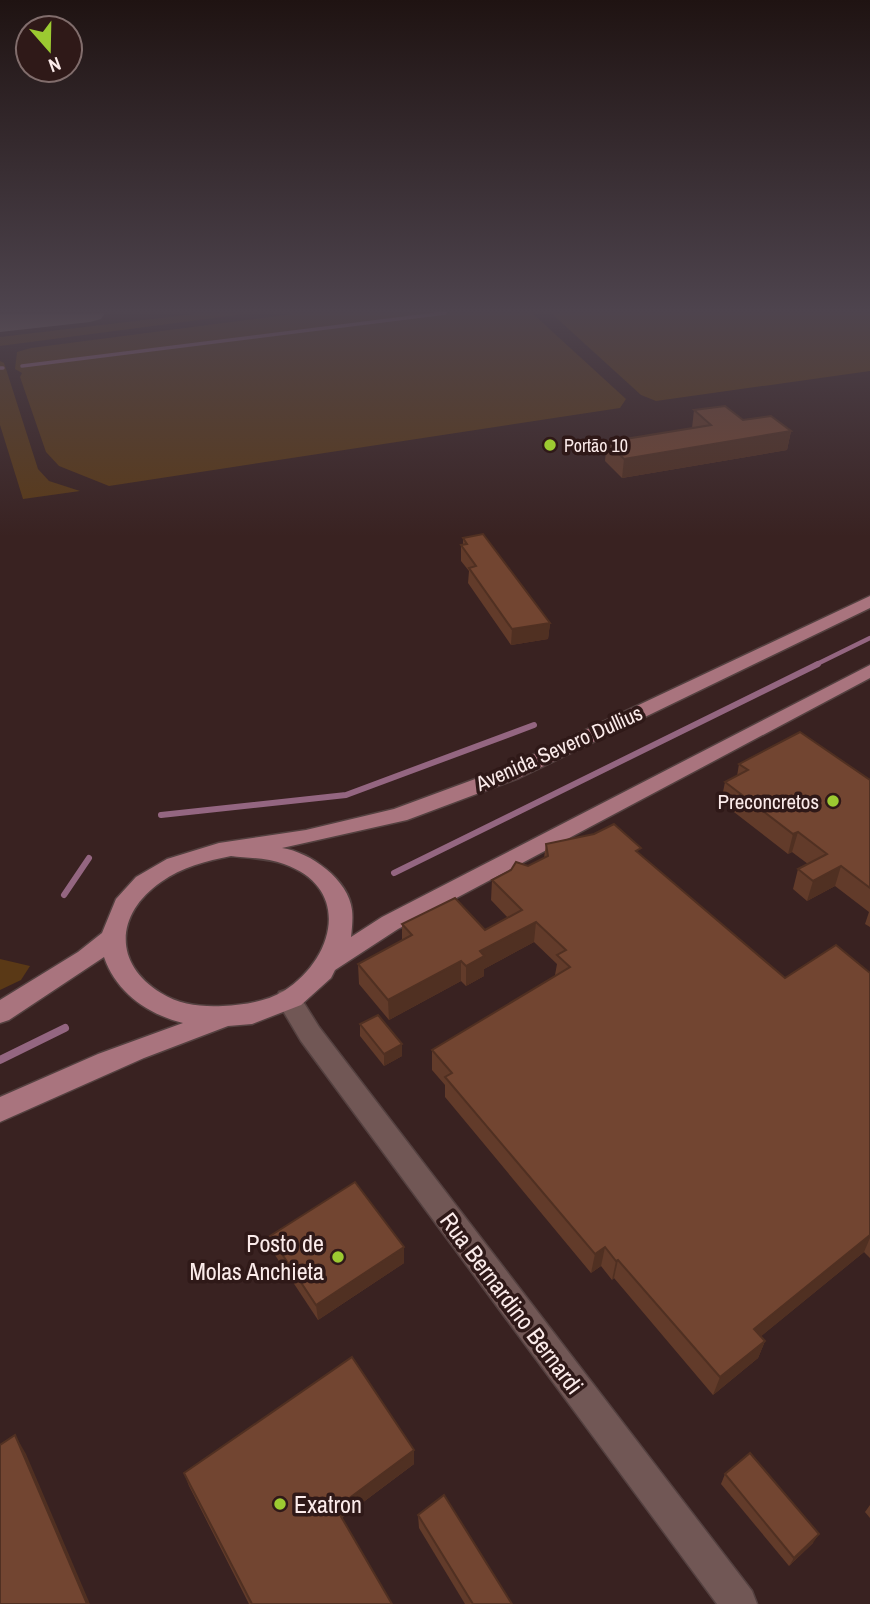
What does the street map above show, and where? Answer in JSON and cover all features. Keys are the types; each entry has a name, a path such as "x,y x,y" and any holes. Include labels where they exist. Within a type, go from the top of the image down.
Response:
{"main road":[{"name":"Avenida Severo Dullius","path":"231,848 306,838 398,815 512,774 870,601"},
{"path":"0,1110 53,1083 140,1048 235,1016 262,1010 288,999 312,983 330,963 390,923 870,671"},
{"path":"235,1016 206,1017 178,1013 153,1003 134,989 120,971 113,937 122,909 142,884 167,867 198,854 231,848 260,848 287,854 310,865 328,881 340,899 344,921 341,942 330,963"},
{"path":"0,1013 113,937"}],"street":[{"name":"Rua Bernardino Bernardi","path":"288,999 310,1034 739,1604"}],"shaded area":[{"path":"0,388 12,388 38,469 49,481 80,491 23,499 0,425"},
{"path":"24,388 614,388 626,399 620,408 109,486 59,466 46,452"},
{"path":"633,388 750,388 656,401 641,395"},
{"path":"0,959 30,966 21,980 0,990"}],"building":[{"path":"725,406 743,420 771,416 791,431 624,459 607,442 711,425 694,410"},
{"path":"483,534 550,623 512,629 469,568 476,566 461,545 467,544 463,538"},
{"path":"800,732 870,780 870,888 841,866 813,881 798,869 827,854 798,832 793,834 725,782 748,770 739,764"},
{"path":"614,824 641,848 636,851 785,978 836,945 870,973 870,1235 754,1329 765,1341 720,1377 605,1247 595,1254 445,1077 452,1073 432,1050 570,967 557,955 566,950 536,922 480,951 484,956 466,966 461,961 388,1000 358,964 412,935 402,924 455,898 485,930 522,910 492,880 511,870 516,862 528,866 548,856 546,844 594,834"},
{"path":"378,1015 402,1044 384,1054 360,1024"},
{"name":"Posto de Molas Anchieta","path":"355,1182 404,1247 316,1305 270,1236"},
{"name":"Exatron","path":"352,1357 414,1450 336,1508 392,1604 252,1604 184,1473"},
{"path":"15,1435 87,1604 0,1604 0,1445"},
{"path":"750,1453 819,1534 794,1558 725,1474"},
{"path":"444,1495 512,1604 473,1604 418,1515"}],"waterway":[{"path":"815,665 870,638"},
{"path":"394,873 818,664"},
{"path":"161,815 346,795 534,725"},
{"path":"64,895 89,858"},
{"path":"0,1060 65,1028"}],"place":[{"name":"Portão 10","path":"550,445"},
{"name":"Preconcretos","path":"833,801"},
{"name":"Posto de Molas Anchieta","path":"338,1257"},
{"name":"Exatron","path":"280,1504"}]}
